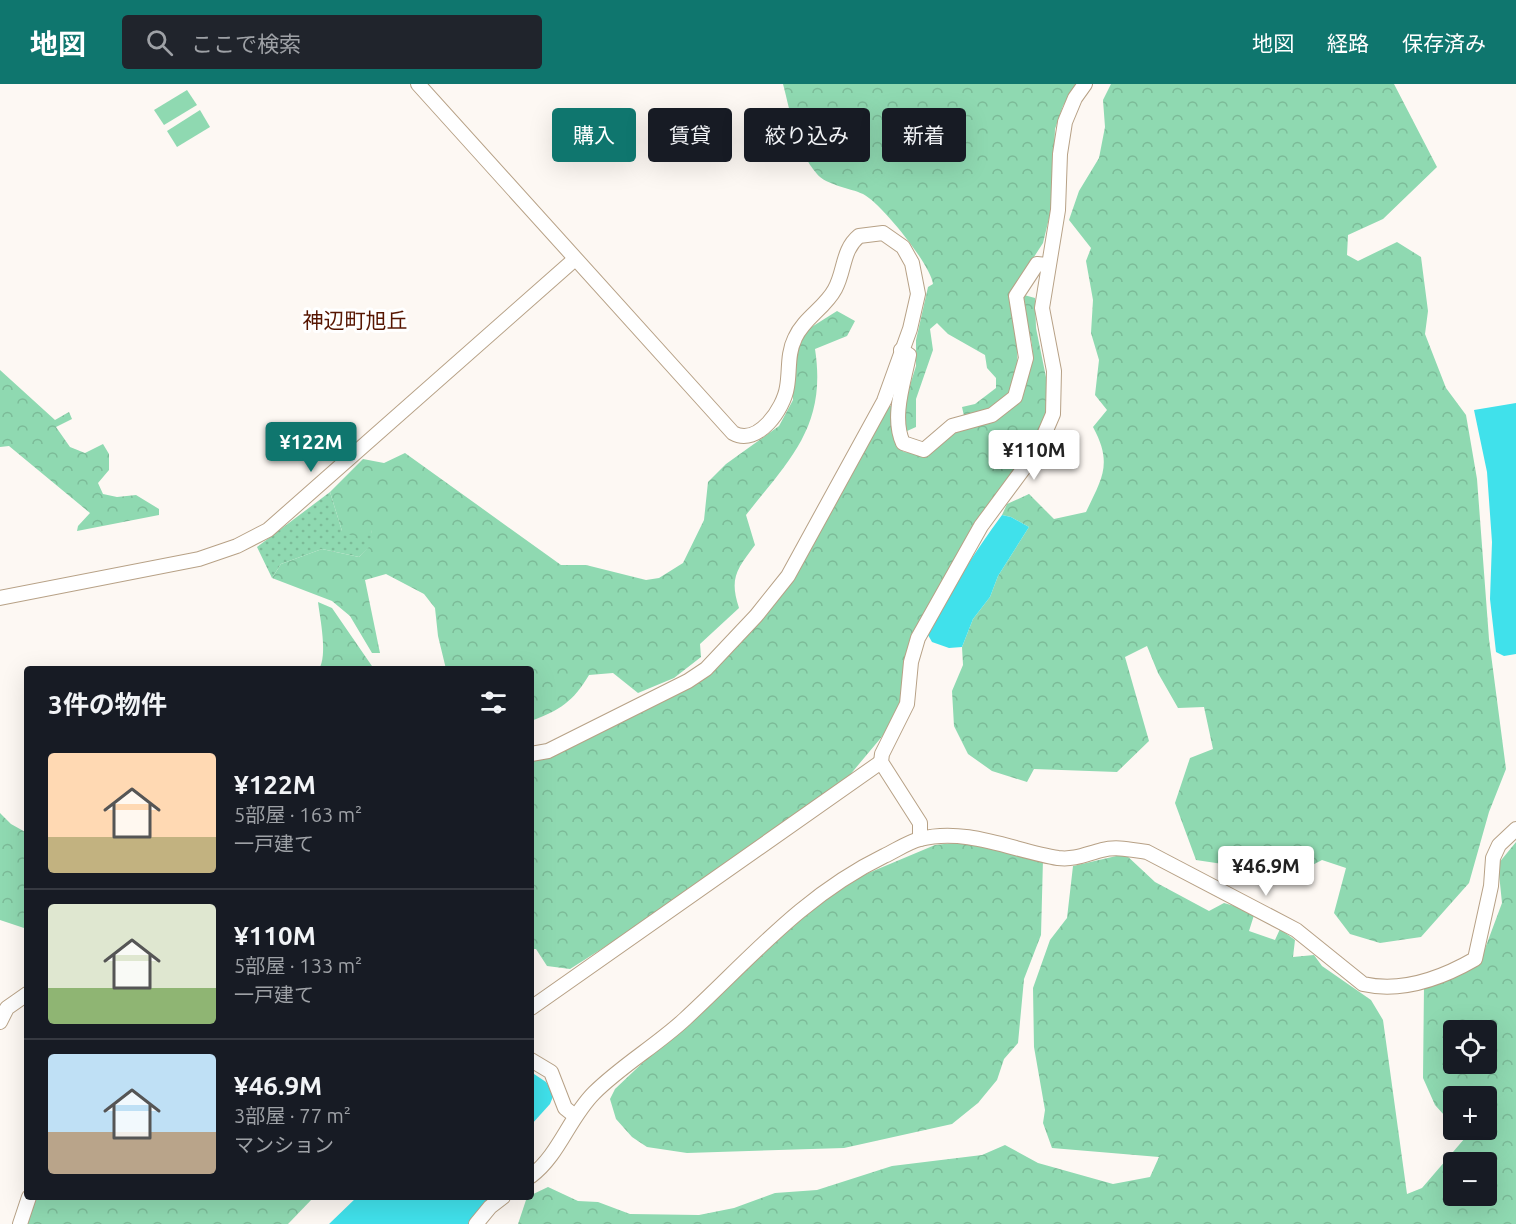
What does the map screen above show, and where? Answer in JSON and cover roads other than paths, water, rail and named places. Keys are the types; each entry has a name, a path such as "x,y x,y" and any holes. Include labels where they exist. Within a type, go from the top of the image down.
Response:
{"street":[{"path":"418,84 733,433 741,438 757,435 773,414 787,388 788,367 795,336 827,304 837,286 847,251 859,236 883,233 903,247 912,263 918,294 910,329 884,401 794,566 756,616 706,669 688,681 548,751 534,753"},
{"path":"920,839 920,823 881,762 882,754 907,704 911,662 918,638 981,526 1038,449 1053,414 1054,371 1042,308 1047,265 1058,210 1060,154 1065,122 1075,98 1085,84"},
{"path":"0,598 199,559 237,546 268,530 575,259"},
{"path":"902,350 909,355 898,417 898,433 903,443 924,450 952,426 992,416 1015,397 1026,358 1016,296 1037,264 1047,265"},
{"path":"534,1006 881,762"},
{"path":"534,1173 549,1158 575,1116 594,1093 685,1019 766,939 805,906 852,874 920,839 939,837 996,841 1058,858 1079,859 1103,850 1147,852 1296,930 1363,984 1377,987 1417,983 1453,972 1475,959 1491,886 1493,858 1499,845 1516,829"},
{"path":"0,1022 7,1008 24,996"},
{"path":"534,1062 551,1072 565,1108 575,1116"},
{"path":"20,1224 28,1200"},
{"path":"476,1224 499,1200"}],"water":[{"path":"1516,403 1516,654 1504,656 1496,652 1490,599 1492,542 1487,472 1474,410"},
{"path":"1002,515 1011,517 1029,527 998,576 990,597 973,619 962,647 949,648 932,642 928,635 944,603"},
{"path":"534,1074 546,1082 554,1094 550,1104 534,1122"},
{"path":"354,1200 490,1200 477,1211 469,1224 329,1224"}],"district":[{"name":"神辺町旭丘","path":"355,321"}]}
